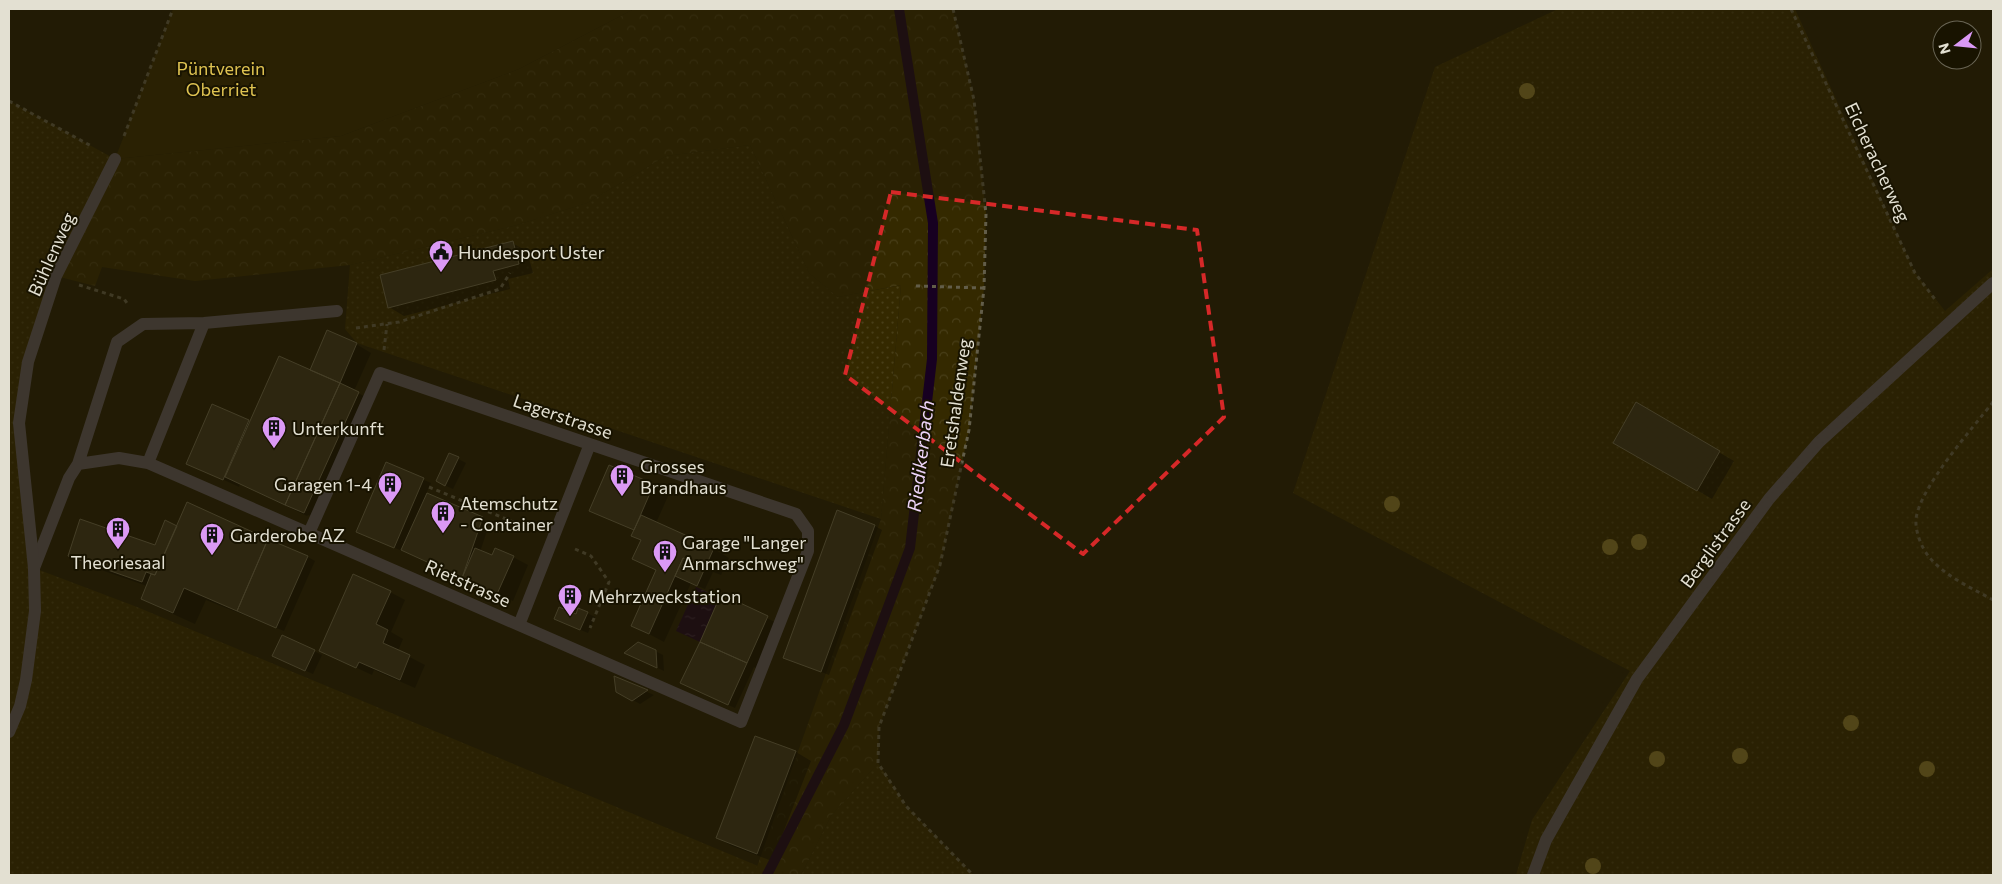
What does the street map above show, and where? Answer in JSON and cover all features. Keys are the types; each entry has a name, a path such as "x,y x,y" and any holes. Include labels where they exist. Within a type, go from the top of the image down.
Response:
{"street":[{"name":"Bühlenweg","path":"9,732 20,706 26,680 35,611 34,568 19,423 28,362 56,276 115,159"},
{"name":"Berglistrasse","path":"1533,875 1546,840 1637,679 1770,498 1819,442 1993,283"},
{"path":"34,568 69,478 78,464 117,342 143,324 204,322 337,311"},
{"path":"148,463 204,322"},
{"name":"Lagerstrasse","path":"309,532 380,373 796,514 808,531 808,551 741,722"},
{"path":"519,625 590,444"},
{"name":"Rietstrasse","path":"78,464 119,458 148,463 182,476 741,722"}],"path":[{"path":"9,101 115,159 173,9"},
{"name":"Eretshaldenweg","path":"953,9 975,109 986,214 984,288 969,430 940,565 879,727 878,763 906,806 974,875"},
{"name":"Eicheracherweg","path":"1791,9 1915,272 1951,320"},
{"path":"337,311 345,329 399,322 500,289 510,272"},
{"path":"916,286 984,288"},
{"path":"89,289 124,299 143,324"},
{"path":"1993,402 1934,479 1922,500 1916,520 1919,540 1929,558 1947,573 1993,600"},
{"path":"429,487 591,556 609,582 590,628"}],"highlighted area":[{"path":"891,192 1197,230 1224,417 1083,554 845,375"}],"green space":[{"name":"Püntverein Oberriet","path":"173,9 634,9 519,69 341,136 115,159"},
{"path":"634,9 953,9 974,100 986,214 984,288 969,430 940,565 879,727 878,763 831,816 801,875 754,875 881,519 901,285 838,297 809,273 750,145 666,156 587,203 517,225 350,265 195,281 102,267 95,286 56,276 115,159 341,136 519,69"},
{"path":"1558,9 1795,9 1915,273 1945,311 1993,269 1993,875 1516,875 1532,820 1630,671 1293,493 1435,67"},
{"path":"9,101 115,159 56,276 28,362 19,423 34,568 137,607 758,866 754,875 9,875"},
{"path":"750,145 809,273 838,297 901,285 881,519 357,343 345,329 350,265 517,225 587,203 666,156"},
{"path":"878,763 906,806 973,875 801,875 831,816"}],"water":[{"path":"696,587 719,597 700,642 676,631"}],"building":[{"name":"Hundesport Uster","path":"513,241 519,264 493,271 496,280 388,308 380,275"},
{"path":"327,330 357,343 340,383 310,370"},
{"name":"Unterkunft","path":"279,356 340,383 285,505 225,477"},
{"path":"340,383 359,392 304,513 285,505"},
{"path":"1636,402 1720,451 1697,491 1613,443"},
{"path":"212,404 249,420 223,480 186,464"},
{"path":"449,453 459,457 445,486 436,481"},
{"name":"Garagen 1-4","path":"386,462 424,478 394,548 356,532"},
{"name":"Grosses Brandhaus","path":"609,465 654,484 634,530 589,511"},
{"name":"Atemschutz - Container","path":"427,493 483,517 462,578 401,550"},
{"name":"Garderobe AZ","path":"187,502 268,539 237,611 184,588 173,613 141,599 151,574 155,575"},
{"path":"837,510 875,525 821,672 783,658"},
{"name":"Garage \"Langer Anmarschweg\"","path":"641,515 714,548 705,568 683,558 649,634 631,626 656,570 632,559 641,540 631,536"},
{"name":"Theoriesaal","path":"80,519 155,545 165,520 177,526 155,575 146,572 142,582 68,556"},
{"path":"268,539 308,556 276,628 237,611"},
{"path":"475,548 492,555 495,548 514,556 497,594 462,578"},
{"path":"683,558 705,568 697,586 675,576"},
{"path":"353,574 391,591 376,624 388,630 383,643 410,655 400,680 359,662 356,668 319,651"},
{"path":"721,594 768,616 747,663 700,642"},
{"name":"Mehrzweckstation","path":"559,607 576,614 578,608 588,612 580,630 554,619"},
{"path":"282,635 315,650 305,671 272,656"},
{"path":"638,642 656,650 657,668 624,653"},
{"path":"700,642 747,663 728,705 680,683"},
{"path":"614,676 648,690 632,701 616,692"},
{"path":"755,736 796,751 757,854 716,838"}],"waterway":[{"name":"Riedikerbach","path":"767,875 844,725 910,548 932,359 933,223 899,9"}],"place":[{"name":"Hundesport Uster","path":"441,273"},
{"name":"Unterkunft","path":"274,449"},
{"name":"Grosses Brandhaus","path":"622,497"},
{"name":"Garagen 1-4","path":"390,505"},
{"name":"Atemschutz - Container","path":"443,534"},
{"name":"Theoriesaal","path":"118,550"},
{"name":"Garderobe AZ","path":"212,556"},
{"name":"Garage \"Langer Anmarschweg\"","path":"665,573"},
{"name":"Mehrzweckstation","path":"570,617"}]}
